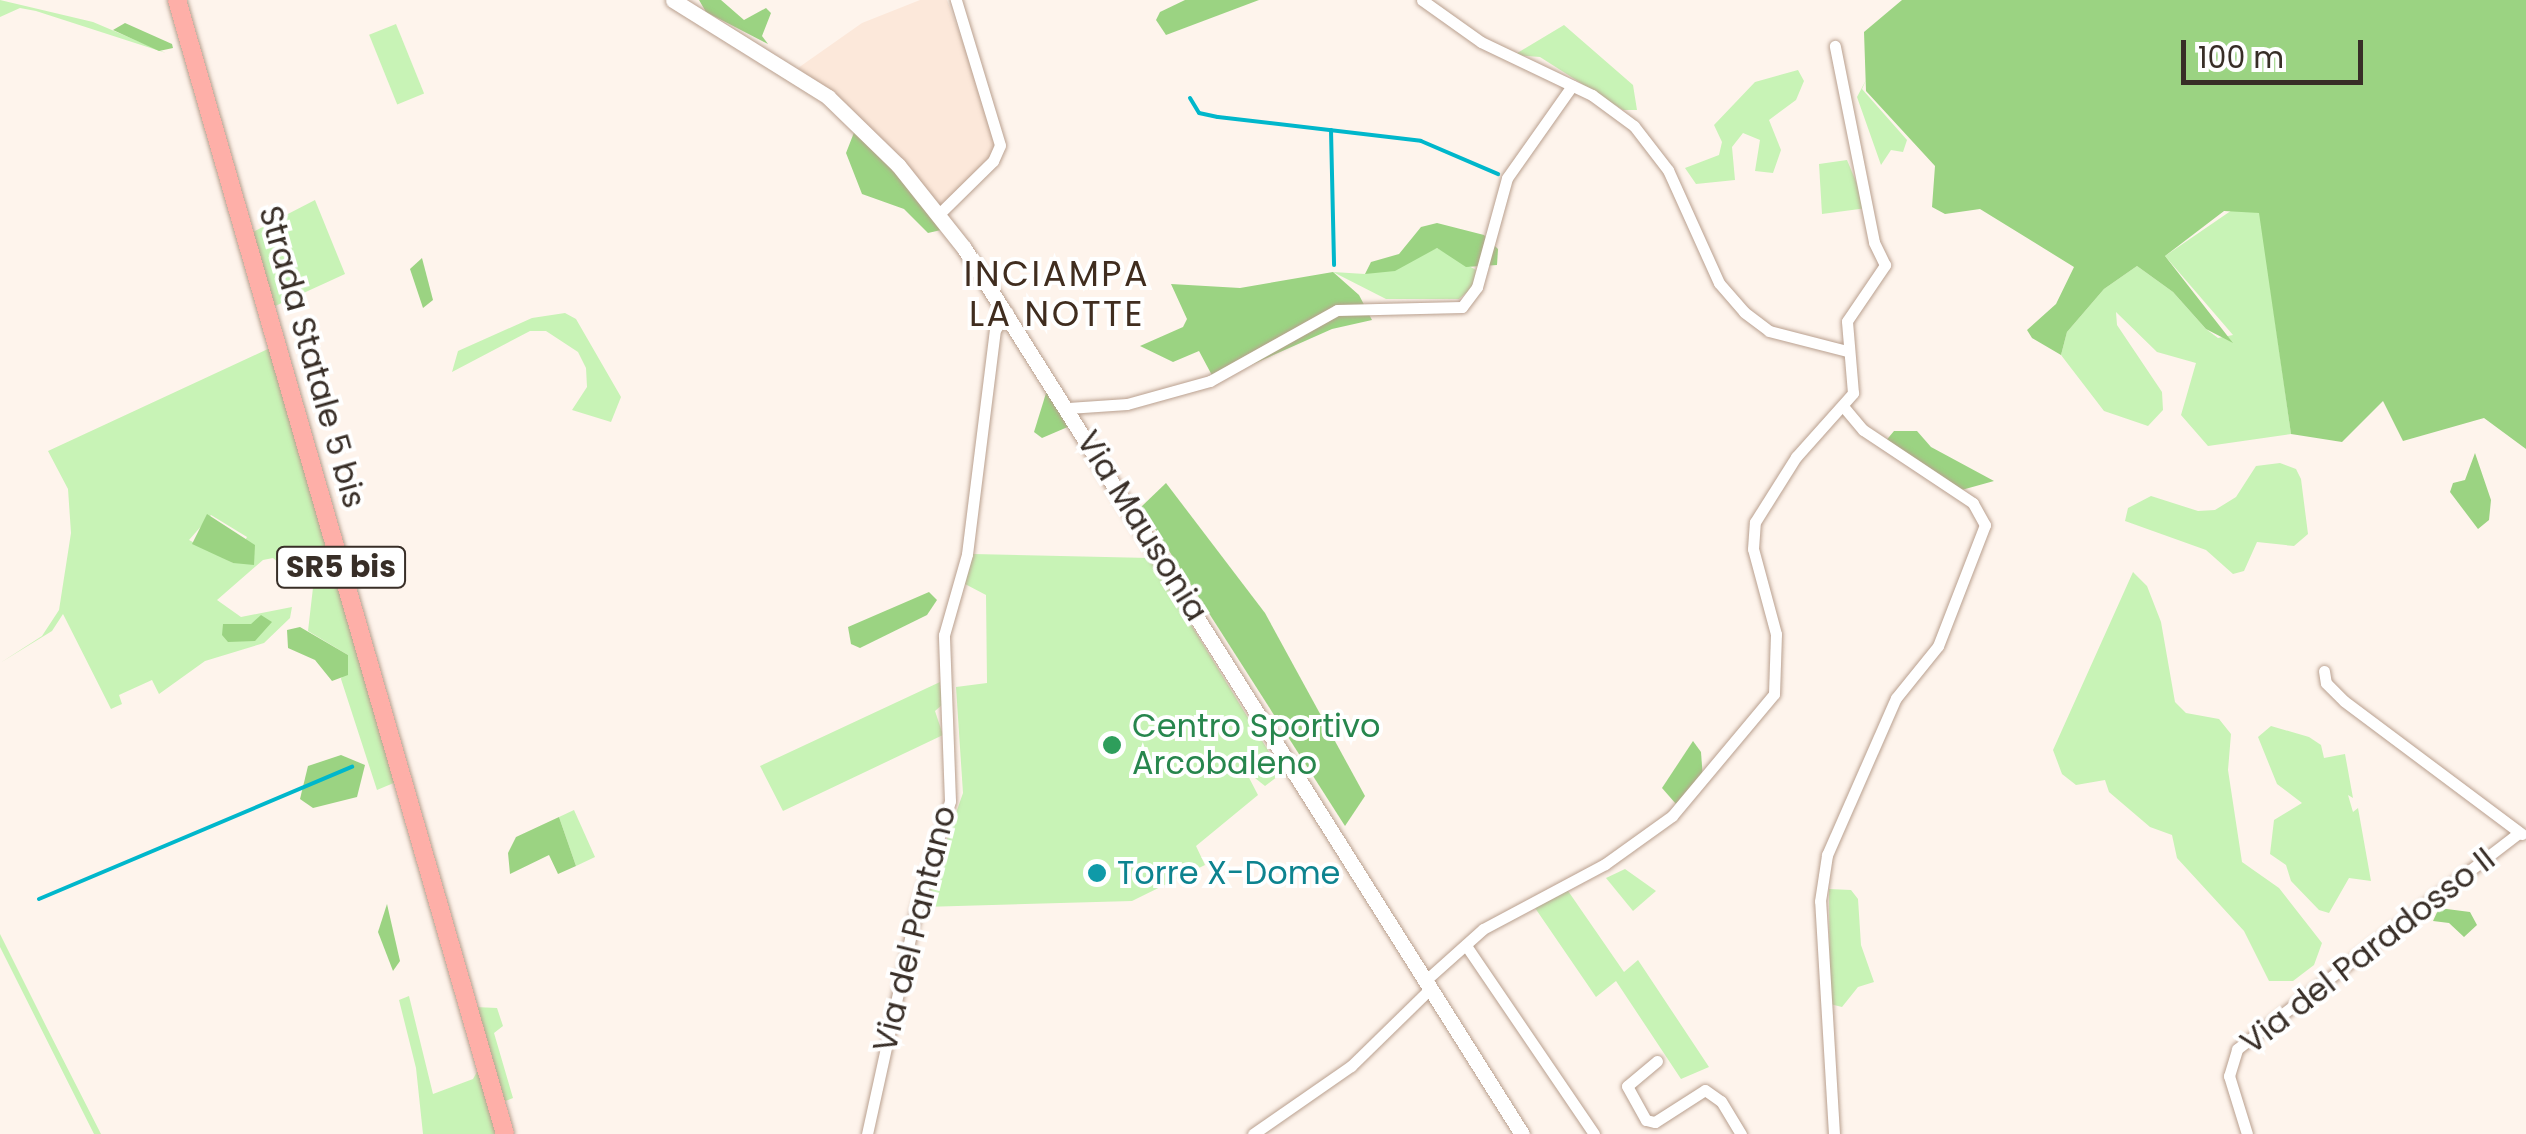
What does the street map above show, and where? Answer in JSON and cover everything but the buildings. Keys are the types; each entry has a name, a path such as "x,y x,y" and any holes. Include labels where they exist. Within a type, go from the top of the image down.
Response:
{"main road":[{"name":"Strada Statale 5 bis","path":"178,0 505,1134"},
{"name":"Via Mausonia","path":"673,0 828,97 938,215 1007,312 1522,1134"}],"street":[{"path":"938,215 993,161 1000,145 956,0"},
{"path":"1422,0 1482,42 1572,86 1634,126 1668,170 1720,283 1744,312 1769,330 1848,350"},
{"path":"1254,1134 1350,1066 1482,929 1605,864 1672,816 1770,699 1778,656 1753,550 1755,522 1796,457 1843,406 1855,384 1847,321 1885,265 1874,242 1835,46"},
{"path":"1068,408 1134,403 1210,381 1336,310 1462,308 1477,286 1506,178 1572,86"},
{"name":"Via del Pantano","path":"867,1134 912,928 950,801 944,635 967,554 994,330 1007,312"},
{"path":"1834,1134 1820,901 1827,855 1896,698 1938,646 1985,525 1973,503 1864,430 1843,406"},
{"path":"2324,671 2326,683 2344,702 2523,835"},
{"name":"Via del Paradosso II","path":"2247,1134 2229,1067 2248,1037 2416,918 2523,835"},
{"path":"1467,947 1594,1134"},
{"path":"1657,1061 1627,1086 1646,1120 1655,1122 1705,1090 1721,1101 1740,1134"}],"shaded area":[{"path":"920,0 947,0 996,132 996,154 944,209 853,110 798,68 862,23"}],"green space":[{"path":"0,0 93,22 166,53 36,11 20,8 0,17"},
{"path":"699,0 721,0 744,20 766,8 771,13 762,36 768,44 706,12"},
{"path":"1185,0 1259,0 1166,35 1156,20 1160,12"},
{"path":"1902,0 2526,0 2526,449 2484,418 2403,441 2383,401 2342,442 2291,434 2259,213 2224,211 2165,256 2233,343 2206,329 2173,292 2137,266 2104,289 2067,332 2061,355 2032,338 2027,330 2056,304 2074,267 1980,209 1945,214 1932,207 1935,166 1866,91 1864,32"},
{"path":"125,23 172,44 173,48 159,51 113,30"},
{"path":"396,24 424,94 397,104 369,35"},
{"path":"1564,25 1633,85 1637,110 1623,110 1540,57 1514,55"},
{"path":"1798,70 1804,81 1796,100 1769,120 1781,150 1773,173 1755,171 1760,140 1743,133 1732,147 1735,180 1696,184 1685,168 1719,155 1722,142 1714,125 1755,82"},
{"path":"1866,80 1862,89 1907,140 1903,152 1891,150 1881,165 1857,97"},
{"path":"855,130 941,230 928,233 904,209 862,194 846,153"},
{"path":"1847,160 1867,208 1822,214 1819,164"},
{"path":"315,200 345,274 273,307 253,232"},
{"path":"2235,208 2260,213 2291,434 2208,446 2181,415 2196,363 2157,352 2116,312 2117,325 2162,392 2163,410 2148,426 2104,411 2061,355 2067,332 2104,289 2137,266 2173,292 2218,338 2233,335 2165,256"},
{"path":"1437,223 1484,235 1498,249 1497,265 1466,267 1437,248 1395,271 1365,274 1371,262 1399,254 1421,227"},
{"path":"1437,248 1476,270 1473,287 1459,299 1386,299 1333,272 1365,274"},
{"path":"422,258 433,300 423,308 410,269"},
{"path":"1333,272 1359,295 1372,320 1332,329 1215,381 1199,351 1173,362 1140,346 1183,327 1187,319 1171,284 1240,288"},
{"path":"565,313 576,319 621,397 611,422 572,410 587,387 586,368 578,352 546,331 530,331 452,372 458,351 532,318"},
{"path":"270,348 333,559 290,572 273,558 263,560 217,600 241,617 292,607 290,618 264,643 205,661 159,694 152,680 119,695 122,704 111,709 63,614 52,631 0,663 42,636 59,610 71,533 68,489 48,451","holes":["211,515 247,537 233,563 189,540"]},
{"path":"1047,390 1070,426 1042,438 1034,432"},
{"path":"1894,431 1917,431 1931,447 1994,481 1958,491 1884,443"},
{"path":"2475,453 2491,500 2489,520 2478,529 2450,492 2453,483 2465,480"},
{"path":"2280,463 2296,469 2301,479 2308,534 2294,546 2257,542 2244,571 2233,574 2206,550 2125,521 2128,508 2151,496 2198,511 2215,510 2236,497 2256,466"},
{"path":"1166,483 1265,613 1365,796 1345,826 1141,507"},
{"path":"207,514 255,545 254,565 233,563 192,544"},
{"name":"Centro Sportivo Arcobaleno","path":"973,554 1150,558 1282,773 1265,786 1245,770 1258,795 1196,846 1205,865 1132,901 923,907 963,793 956,687 987,683 986,595 965,584"},
{"path":"326,571 335,572 396,782 377,790 341,679 348,655 308,631 314,579"},
{"path":"2133,572 2147,586 2161,622 2175,702 2186,713 2219,719 2231,734 2228,770 2242,862 2279,888 2322,943 2314,965 2293,981 2269,981 2244,931 2177,858 2172,835 2150,827 2109,792 2105,780 2076,785 2062,774 2053,750"},
{"path":"929,592 937,600 927,615 860,648 851,644 848,627"},
{"path":"261,615 272,622 255,641 228,642 222,635 223,624 251,624"},
{"path":"300,627 348,655 348,675 332,681 315,660 288,648 287,630"},
{"path":"940,682 942,705 935,711 943,735 783,811 760,766"},
{"path":"2271,726 2309,737 2321,745 2324,758 2345,754 2353,798 2348,795 2353,812 2358,808 2371,881 2349,878 2329,913 2319,910 2291,881 2286,865 2270,854 2274,820 2302,803 2277,784 2258,737"},
{"path":"1693,741 1701,752 1703,779 1683,812 1662,788"},
{"path":"341,755 365,765 357,797 313,808 300,799 308,766"},
{"path":"574,810 595,857 576,866 559,817"},
{"path":"559,817 576,866 558,874 549,855 510,874 508,853 516,837"},
{"path":"1625,869 1656,891 1633,911 1606,878"},
{"path":"1566,888 1624,972 1638,960 1709,1067 1681,1079 1616,981 1596,997 1533,905"},
{"path":"1829,889 1851,890 1858,899 1861,945 1874,982 1858,987 1842,1007 1830,1004"},
{"path":"387,904 400,961 393,971 378,932"},
{"path":"2439,908 2470,912 2477,925 2464,937 2449,923 2433,921"},
{"path":"0,934 101,1134 94,1134 0,947"},
{"path":"409,996 433,1094 473,1079 478,1070 496,1134 423,1134 416,1068 399,1000"},
{"path":"475,1007 497,1008 503,1026 494,1033 513,1098 503,1102"}],"waterway":[{"path":"1190,98 1199,113 1218,117 1421,141 1498,174"},
{"path":"1331,130 1334,265"},
{"path":"39,899 352,767"}],"place":[{"name":"Centro Sportivo Arcobaleno","path":"1112,745"},
{"name":"Torre X-Dome","path":"1097,873"}],"district":[{"name":"INCIAMPA LA NOTTE","path":"1057,294"}]}
